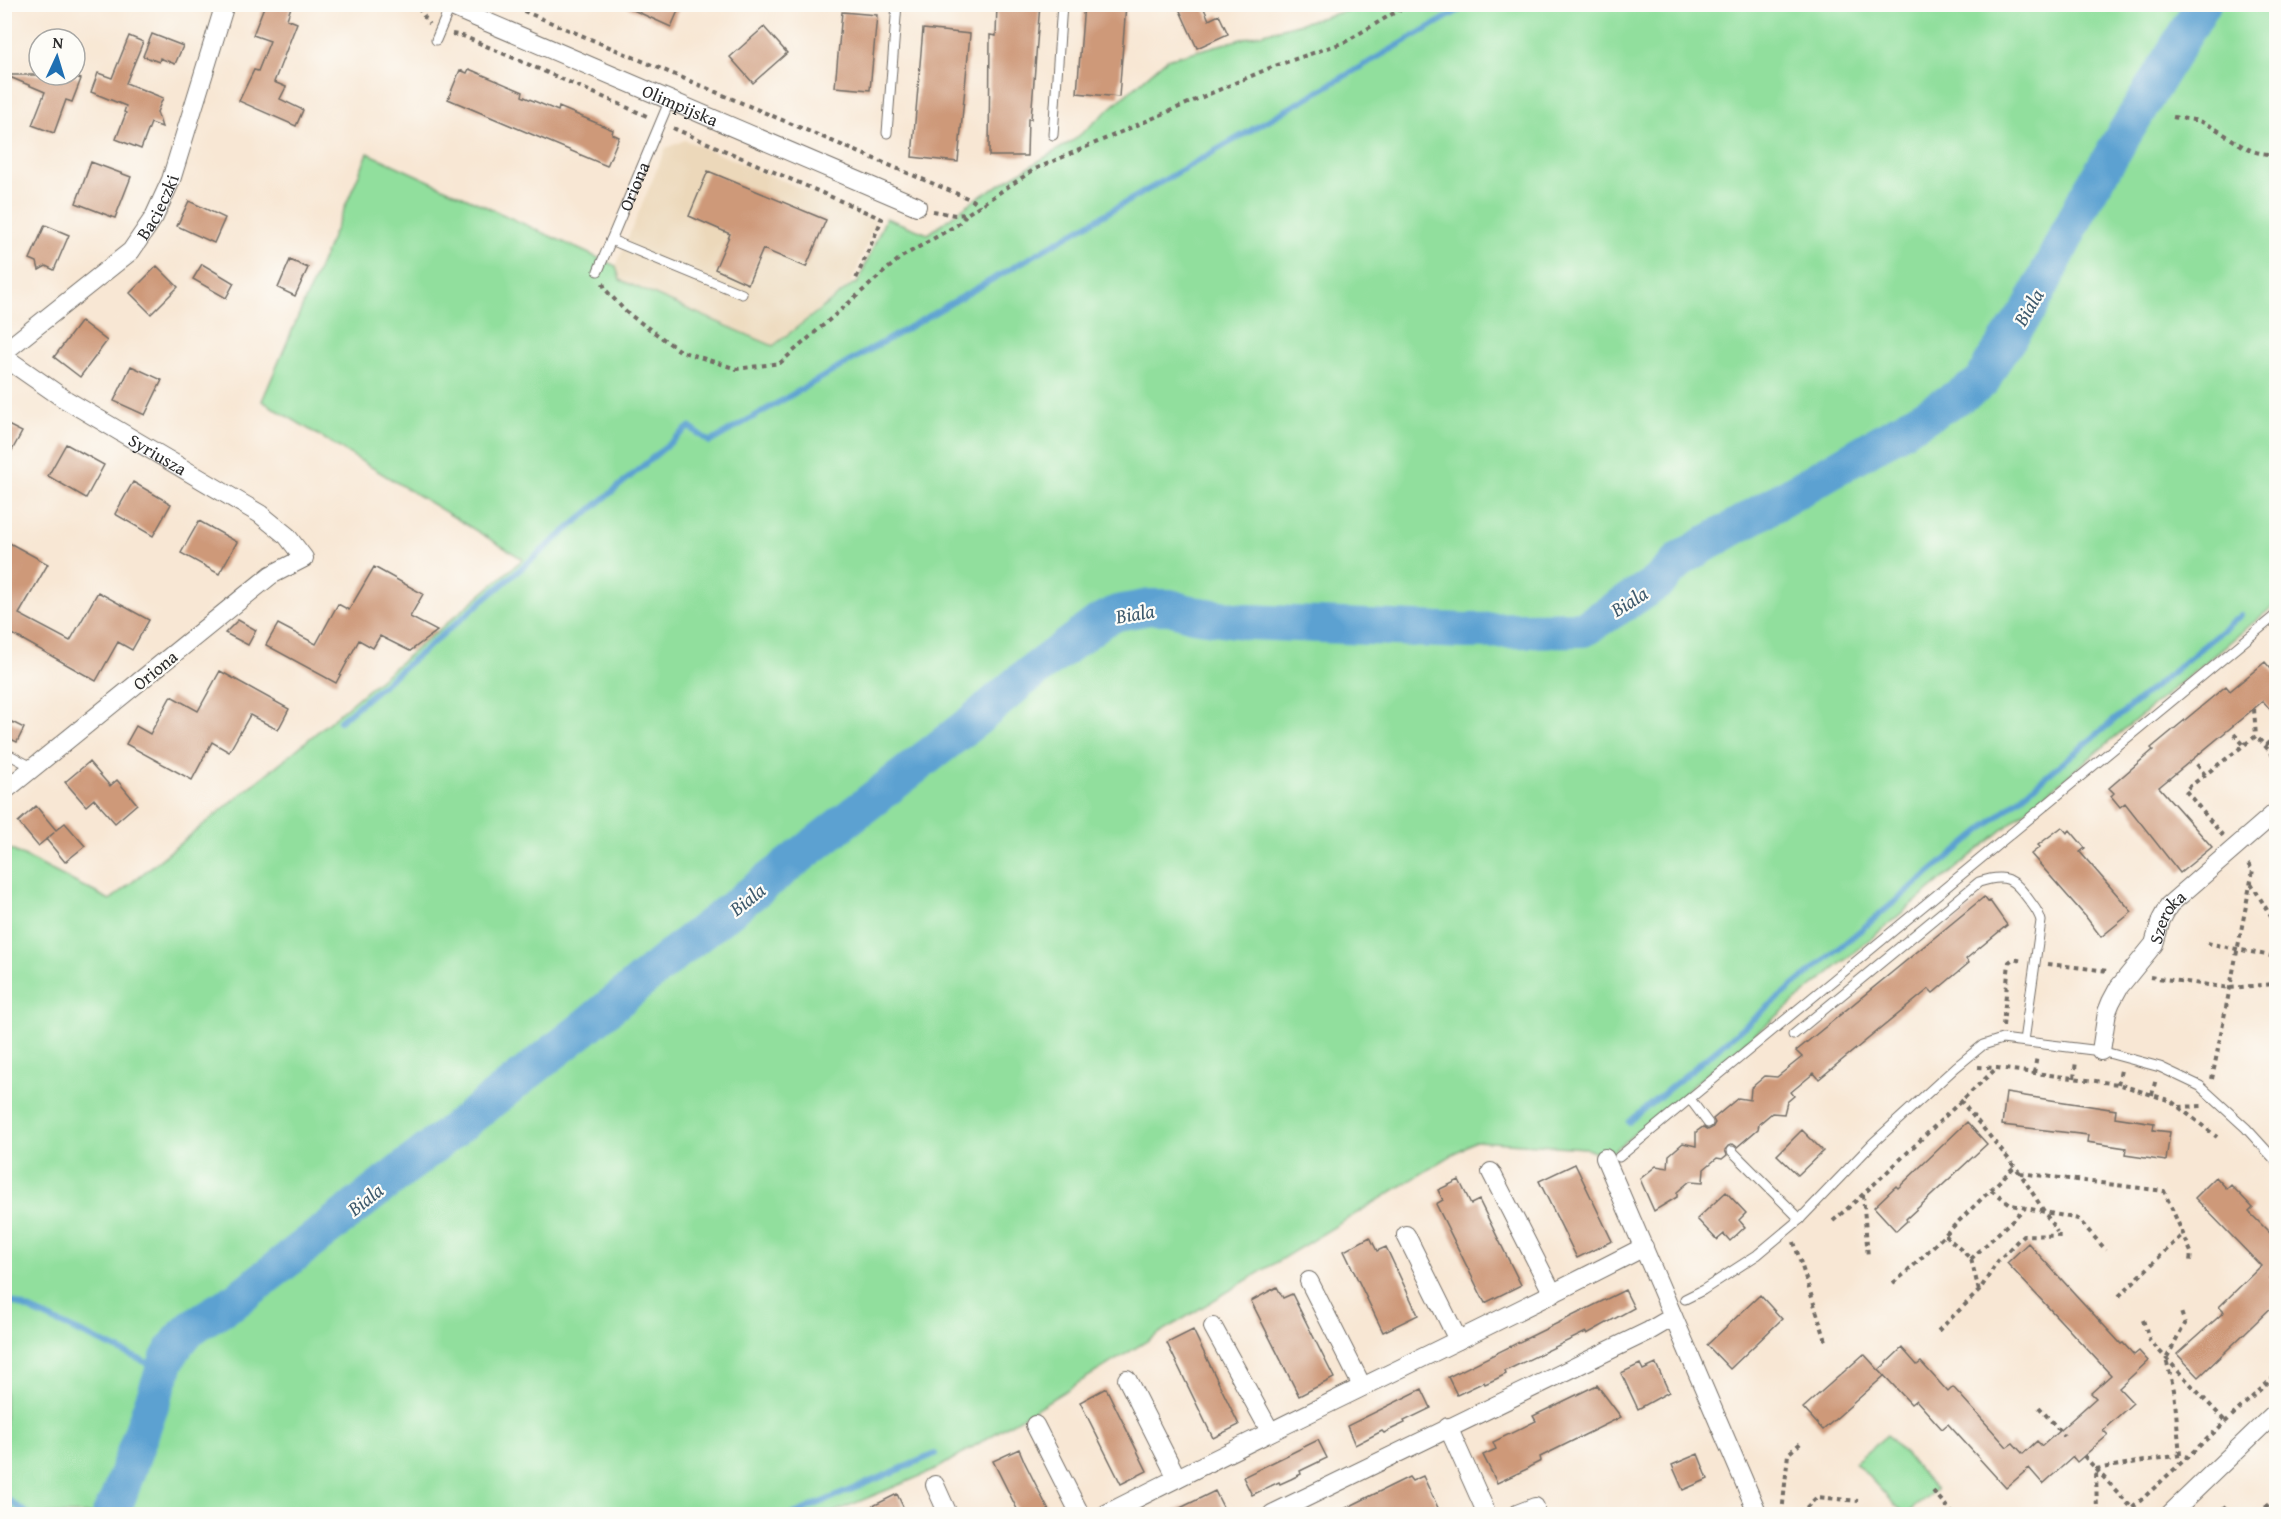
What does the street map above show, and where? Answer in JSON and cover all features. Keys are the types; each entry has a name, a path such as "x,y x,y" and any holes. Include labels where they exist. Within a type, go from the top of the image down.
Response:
{"street":[{"name":"Bacieczki","path":"4,352 131,251 154,217 171,180 225,4"},
{"name":"Olimpijska","path":"447,6 917,207"},
{"name":"Syriusza","path":"4,357 63,398 260,514 287,536 304,558"},
{"name":"Oriona","path":"8,789 271,575 304,558"},
{"name":"Szeroka","path":"2101,1052 2107,1012 2111,1002 2119,987 2154,944 2161,920 2169,905 2277,812"},
{"path":"1612,1157 1644,1247 1758,1515"},
{"path":"1491,1172 1553,1294"},
{"path":"1406,1235 1458,1340"},
{"path":"1106,1515 1270,1431 1553,1294 1644,1247"},
{"path":"1309,1281 1362,1386"},
{"path":"1272,1515 1448,1427 1649,1332 1673,1317"},
{"path":"1213,1327 1270,1431"},
{"path":"1126,1379 1177,1478"},
{"path":"2170,1515 2277,1412"},
{"path":"1035,1425 1080,1515"},
{"path":"1448,1427 1487,1515"},
{"path":"935,1485 948,1515"},
{"path":"1517,1515 1535,1507"}],"lane":[{"path":"887,133 897,4"},
{"path":"1053,135 1062,4"},
{"path":"436,40 447,6"},
{"name":"Oriona","path":"598,271 669,102"},
{"path":"611,240 742,294"},
{"path":"1612,1157 1690,1100 2277,615"},
{"path":"4,752 34,768"},
{"path":"1793,1035 1979,882 1995,877 2007,878 2016,882 2039,914 2041,921 2024,1041"},
{"path":"1685,1299 1757,1255 1800,1219 1873,1143 1956,1067 1983,1045 2002,1039 2101,1052 2150,1063 2200,1086 2246,1128 2277,1161"},
{"path":"1690,1100 1708,1124"},
{"path":"1732,1151 1800,1219"}],"path":[{"path":"410,4 420,9 427,23 455,36 463,36 882,219 856,279"},
{"path":"507,4 972,200 980,206"},
{"path":"598,271 605,289 626,312 680,351 736,369 780,363 900,258 957,225 967,214 1035,169 1272,67 1345,42 1409,4"},
{"path":"2173,117 2205,123 2247,148 2270,154 2277,153"},
{"path":"917,207 944,214 967,214"},
{"path":"2254,709 2256,736 2277,758"},
{"path":"2234,734 2244,745"},
{"path":"2266,746 2277,735"},
{"path":"2209,1095 2253,870 2185,790 2256,736"},
{"path":"2197,764 2205,775"},
{"path":"2251,882 2277,925"},
{"path":"2206,943 2277,957"},
{"path":"1956,1067 1997,1068 2118,1084 2171,1101 2217,1137"},
{"path":"1833,1221 1863,1195 1960,1100 1997,1068"},
{"path":"1960,1100 2020,1173 2057,1232"},
{"path":"1893,1283 2014,1167"},
{"path":"2020,1173 2164,1191 2191,1252 2190,1262"},
{"path":"1991,1190 2012,1205 2078,1219 2106,1250"},
{"path":"1863,1195 1868,1257"},
{"path":"1971,1259 2025,1208"},
{"path":"1789,1228 1827,1344"},
{"path":"2119,1296 2183,1234"},
{"path":"1945,1235 1971,1259 1979,1291"},
{"path":"1938,1331 1979,1291 1998,1261 2023,1235 2061,1236"},
{"path":"2180,1309 2185,1324 2166,1359 2174,1390 2180,1455"},
{"path":"2143,1320 2150,1341 2226,1422"},
{"path":"2126,1515 2277,1375"},
{"path":"2039,1407 2064,1436"},
{"path":"1782,1515 1788,1454 1803,1441"},
{"path":"2096,1469 2180,1455 2188,1457"},
{"path":"2084,1456 2132,1509"},
{"path":"2096,1469 2097,1515"},
{"path":"1933,1491 1953,1515"},
{"path":"1800,1515 1818,1497 1858,1501"},
{"path":"2259,1515 2277,1497"},
{"path":"2223,1506 2232,1515"},
{"path":"1911,1515 1912,1509"}],"shaded area":[{"path":"685,140 877,220 851,283 773,346 619,280 616,266 666,148"}],"green space":[{"path":"1368,5 2276,5 2276,604 1605,1158 1586,1148 1475,1141 935,1470 829,1514 5,1514 4,846 110,900 291,754 523,559 262,401 368,153 616,266 620,280 773,346 853,284 857,284 886,218 928,234 977,198 1074,140 1167,59"},
{"path":"1887,1435 1936,1489 1906,1514 1855,1462"}],"building":[{"path":"265,4 292,4 287,19 297,23 274,82 286,87 280,99 303,110 296,126 239,101 254,70 258,71 270,41 253,35"},
{"path":"620,4 681,4 671,27"},
{"path":"997,4 1040,4 1031,119 1028,119 1027,156 989,156 990,35 996,36"},
{"path":"1084,4 1126,4 1119,97 1077,93"},
{"path":"1177,4 1202,4 1209,20 1219,15 1228,34 1197,48"},
{"path":"842,12 877,15 870,90 835,87"},
{"path":"764,27 787,53 753,83 730,57"},
{"path":"923,29 970,34 958,162 912,157"},
{"path":"152,34 183,46 175,64 160,58 159,62 143,56"},
{"path":"129,36 143,42 126,83 163,98 157,112 162,127 151,123 141,149 116,139 126,113 124,112 126,106 91,92 98,73 112,78"},
{"path":"469,69 523,92 522,96 558,111 559,107 613,130 612,134 619,137 607,166 448,99 460,70 467,73"},
{"path":"5,75 27,75 27,84"},
{"path":"33,87 78,87 72,102 66,100 54,133 32,125 45,92"},
{"path":"91,162 131,177 115,218 76,203"},
{"path":"708,171 826,220 806,267 763,249 748,284 715,269 730,234 689,216"},
{"path":"189,201 225,218 214,243 177,226"},
{"path":"45,225 69,235 54,270 46,266 39,270 37,262 30,259"},
{"path":"290,260 308,268 295,296 278,288"},
{"path":"202,264 234,283 226,298 193,279"},
{"path":"157,266 178,287 151,314 130,293"},
{"path":"81,321 107,341 80,377 54,357"},
{"path":"131,366 162,380 145,415 114,401"},
{"path":"4,423 22,432 4,465"},
{"path":"66,444 104,465 86,498 48,476"},
{"path":"133,482 171,504 153,536 115,514"},
{"path":"199,521 237,542 219,574 181,553"},
{"path":"4,540 48,564 19,614 70,641 98,592 149,620 132,650 118,642 96,681 9,632 4,641"},
{"path":"374,567 423,594 410,617 437,631 410,651 380,636 373,648 359,640 336,683 266,645 278,624 316,644 338,604 349,610"},
{"path":"238,620 256,630 248,645 225,633"},
{"path":"2265,662 2277,676 2277,718 2263,701 2159,787 2212,847 2180,873 2125,803 2120,807 2111,796 2114,793 2109,788 2153,750 2151,748 2226,686 2230,691"},
{"path":"220,671 289,709 278,730 250,715 229,752 212,742 192,780 126,744 136,726 150,734 171,696 198,711"},
{"path":"4,718 24,728 17,742 4,736"},
{"path":"89,762 110,786 117,780 137,804 115,823 94,799 86,806 65,782"},
{"path":"36,806 56,830 65,823 85,846 65,862 46,839 38,846 18,822"},
{"path":"2062,827 2067,833 2070,830 2085,848 2080,852 2132,912 2101,937 2031,854 2040,847 2038,845"},
{"path":"1984,897 1988,902 1990,901 2007,925 1966,959 1969,963 1933,993 1929,989 1819,1079 1814,1073 1791,1092 1794,1096 1787,1102 1784,1114 1772,1113 1737,1147 1733,1144 1728,1146 1725,1150 1727,1155 1722,1159 1717,1158 1704,1169 1703,1182 1690,1181 1677,1192 1677,1197 1654,1211 1640,1179 1656,1166 1668,1168 1669,1155 1683,1143 1696,1146 1696,1132 1703,1127 1708,1130 1712,1128 1715,1123 1713,1119 1738,1098 1750,1100 1751,1088 1765,1076 1777,1077 1802,1057 1796,1051"},
{"path":"2006,1093 2116,1110 2115,1117 2154,1123 2153,1130 2170,1132 2166,1161 2125,1155 2126,1148 2087,1142 2088,1135 2002,1125"},
{"path":"1967,1122 1987,1144 1896,1231 1874,1207 1896,1186 1898,1188"},
{"path":"1802,1130 1823,1151 1798,1175 1777,1155"},
{"path":"1575,1164 1612,1241 1577,1258 1539,1181"},
{"path":"2216,1177 2227,1189 2231,1185 2253,1208 2249,1212 2277,1240 2277,1282 2272,1277 2270,1279 2277,1287 2277,1302 2199,1377 2177,1354 2224,1312 2219,1307 2261,1266 2195,1198"},
{"path":"1459,1180 1471,1204 1479,1200 1521,1285 1485,1303 1436,1204 1443,1200 1438,1190"},
{"path":"1726,1192 1746,1213 1739,1220 1745,1227 1730,1241 1724,1234 1717,1240 1697,1219"},
{"path":"1370,1237 1377,1251 1386,1247 1418,1315 1383,1332 1344,1251"},
{"path":"2028,1243 2121,1344 2123,1343 2134,1355 2139,1351 2148,1361 2119,1388 2133,1403 2103,1430 2108,1435 2077,1462 2073,1457 2043,1484 2029,1468 2006,1488 1948,1424 1942,1429 1916,1400 1911,1404 1879,1370 1902,1348 1917,1365 1921,1362 1948,1392 1953,1387 2007,1447 2013,1443 2023,1454 2037,1441 2042,1446 2096,1398 2091,1393 2111,1375 2007,1263"},
{"path":"1277,1287 1283,1298 1292,1294 1334,1378 1299,1396 1251,1301"},
{"path":"1625,1290 1634,1308 1587,1334 1586,1332 1505,1371 1506,1374 1496,1379 1457,1395 1448,1377"},
{"path":"1760,1295 1782,1319 1730,1369 1707,1345"},
{"path":"1193,1330 1239,1425 1213,1438 1167,1343"},
{"path":"1864,1354 1884,1376 1823,1430 1803,1408"},
{"path":"1640,1364 1643,1370 1656,1364 1669,1392 1638,1409 1621,1373"},
{"path":"1597,1385 1621,1417 1540,1457 1541,1461 1497,1483 1483,1455 1496,1449 1493,1442 1536,1421 1533,1416"},
{"path":"1106,1388 1147,1471 1121,1484 1080,1402"},
{"path":"1422,1389 1431,1408 1404,1421 1405,1423 1384,1433 1382,1431 1355,1445 1347,1426"},
{"path":"1318,1440 1327,1458 1300,1471 1301,1474 1291,1479 1252,1495 1243,1477"},
{"path":"1019,1449 1051,1515 1020,1515 993,1461"},
{"path":"1698,1454 1708,1479 1683,1490 1672,1465"},
{"path":"1423,1476 1439,1510 1429,1515 1332,1515 1409,1477 1412,1481"},
{"path":"1215,1491 1224,1509 1212,1515 1166,1515"},
{"path":"897,1494 907,1515 855,1515"}],"waterway":[{"path":"340,721 689,427 710,442 1470,4"},
{"name":"Biala","path":"110,1514 118,1498 167,1360 180,1339 204,1319 235,1301 583,1029 685,945 975,720 1023,679 1099,622 1117,613 1150,607 1170,607 1193,614 1249,622 1465,631 1584,629 1658,582 1682,558 1975,387 1983,380 1993,361 2030,308 2086,197 2203,4"},
{"path":"1629,1122 2241,615"},
{"path":"4,1298 163,1370"},
{"path":"794,1514 935,1454"},
{"path":"4,1497 28,1514"}]}
